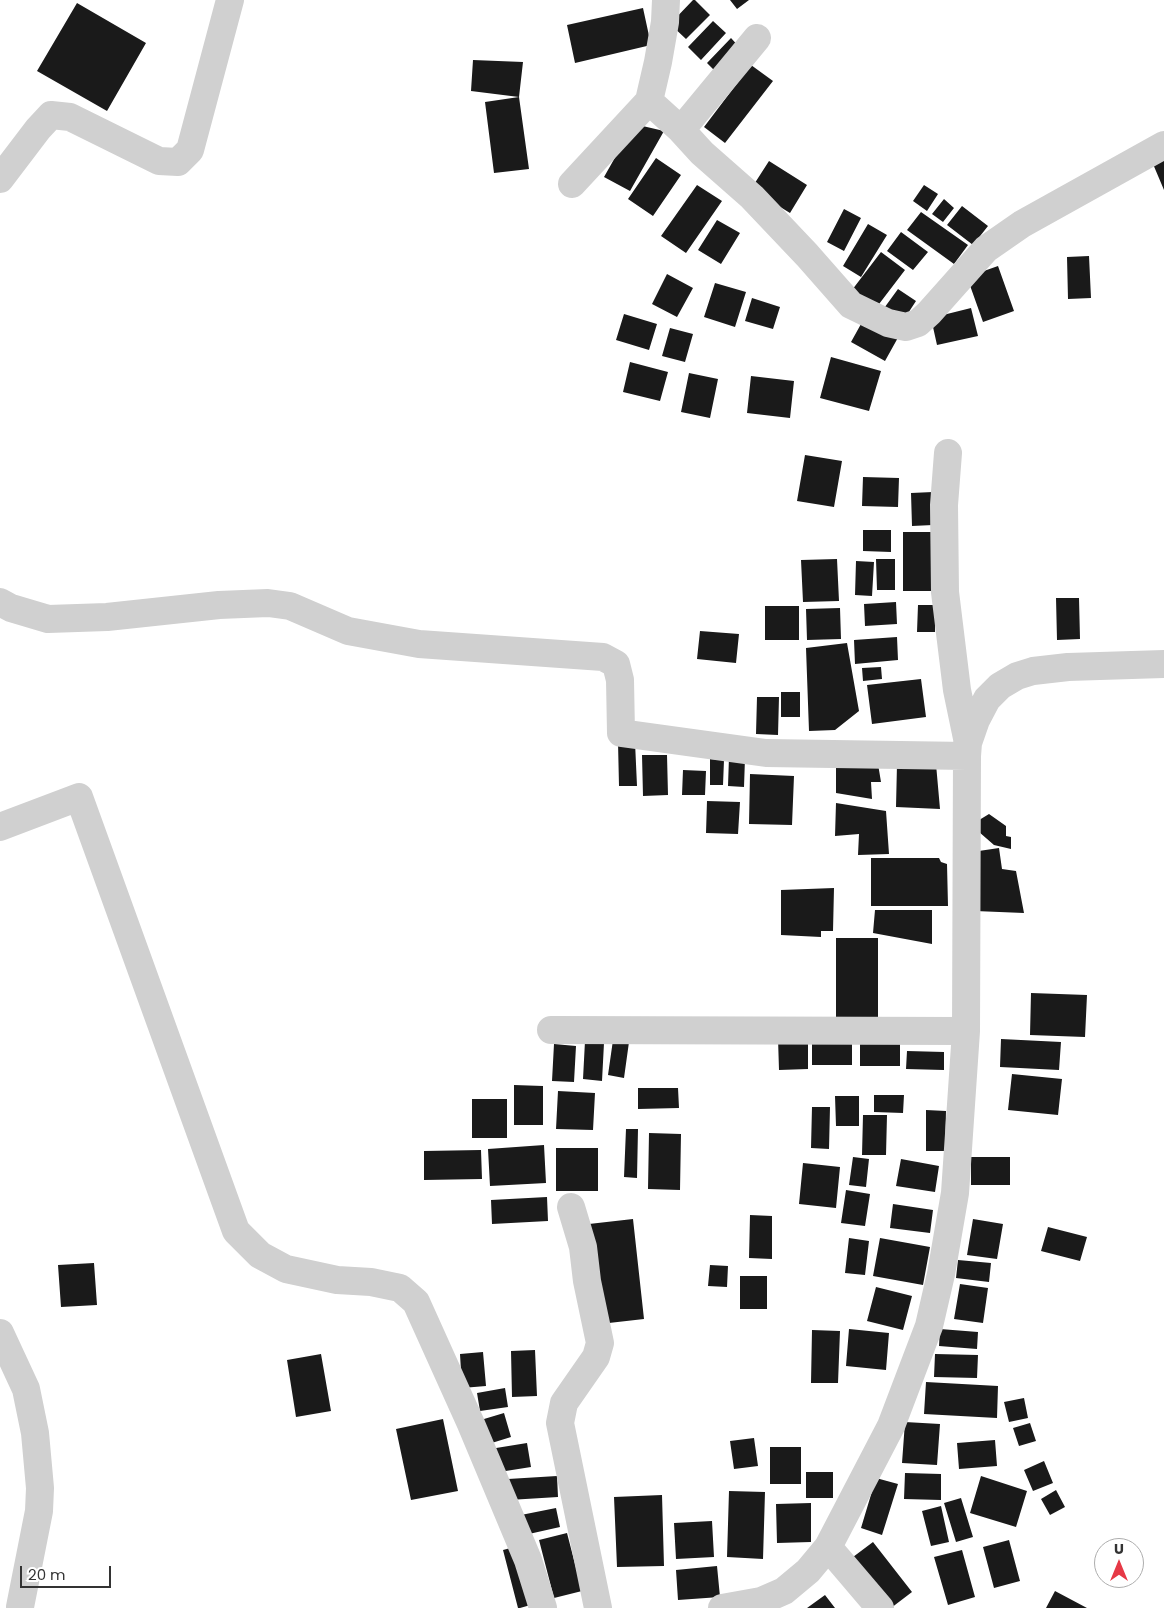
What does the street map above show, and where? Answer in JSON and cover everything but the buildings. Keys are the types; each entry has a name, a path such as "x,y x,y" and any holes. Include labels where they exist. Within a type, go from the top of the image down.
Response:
{"street":[{"path":"0,179 50,115 70,117 159,161 178,162 190,150 230,0"},
{"path":"572,184 649,101 665,22 666,0"},
{"path":"681,130 758,38"},
{"path":"649,101 681,130 702,153 752,197 851,305 888,323 906,327 918,323 929,314 986,249 1022,224 1164,145"},
{"path":"722,1608 760,1601 784,1591 808,1572 828,1547 891,1426 929,1326 941,1274 955,1193 966,1031 967,749 957,690 945,592 944,505 948,453"},
{"path":"0,602 10,608 48,619 107,616 219,605 268,603 290,606 348,631 419,644 603,657 616,664 620,680 621,733 766,753 967,749"},
{"path":"967,749 976,720 987,699 1000,686 1017,676 1033,671 1068,667 1164,664"},
{"path":"0,828 79,798 236,1231 260,1255 286,1269 337,1280 371,1282 400,1288 416,1302 471,1424 528,1560 543,1608"},
{"path":"551,1030 966,1031"},
{"path":"571,1206 583,1247 587,1280 600,1343 596,1357 564,1403 560,1423 598,1608"},
{"path":"0,1333 26,1390 35,1433 40,1488 39,1511 21,1608 0,1602"},
{"path":"828,1547 880,1608"}]}
